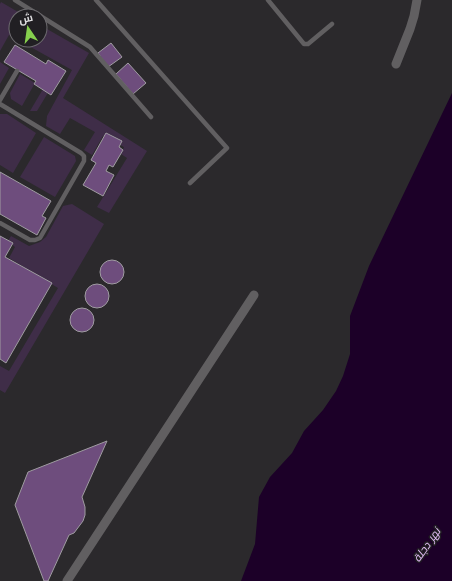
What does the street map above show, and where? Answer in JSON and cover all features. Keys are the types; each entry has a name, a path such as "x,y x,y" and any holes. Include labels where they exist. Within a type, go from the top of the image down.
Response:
{"street":[{"path":"396,64 412,23 416,0"},
{"path":"67,581 254,295"}],"lane":[{"path":"14,0 90,46 151,117"},
{"path":"96,0 227,148 190,183"},
{"path":"268,0 304,44 308,44 332,24"},
{"path":"0,100 17,71"},
{"path":"0,104 81,153 84,156 84,161 40,238 30,240 0,222"}],"shaded area":[{"path":"1,2 11,8 8,8 8,37 0,51"},
{"path":"48,30 89,53 63,98 147,151 109,213 97,207 127,158 121,154 124,147 103,136 92,155 84,150 95,132 70,118 60,134 46,126 47,116 72,70 32,48 48,48"},
{"path":"0,62 9,68 0,84"},
{"path":"20,74 35,83 22,106 11,99 10,93"},
{"path":"43,89 49,91 37,111 30,111"},
{"path":"0,114 7,114 36,133 13,173 0,165"},
{"path":"44,137 75,156 76,161 55,197 20,177"},
{"path":"72,204 104,224 5,393 0,390 0,366 9,371 58,288 9,258 15,247 8,241 11,236 29,246 40,242 46,237 63,206"}],"water":[{"name":"نهر دجلة","path":"452,93 452,581 241,581 255,544 259,497 270,477 292,453 304,431 323,410 336,391 343,376 350,354 350,316 369,266"}],"building":[{"path":"111,43 122,57 108,67 98,53"},
{"path":"13,48 20,48 46,64 48,60 66,71 51,95 34,84 36,81 4,62"},
{"path":"128,63 146,83 133,94 116,74"},
{"path":"106,133 122,141 119,147 123,150 113,167 109,165 106,171 114,175 103,196 83,185 96,163 91,160"},
{"path":"0,172 51,201 42,216 46,218 37,235 0,214"},
{"path":"0,236 13,243 5,257 52,283 6,363 0,359"},
{"path":"112,260 117,261 123,267 123,277 117,283 112,284 107,283 101,277 100,272 101,267 107,261"},
{"path":"97,284 102,285 108,291 108,301 102,307 97,308 92,307 86,301 85,296 86,291 92,285"},
{"path":"82,308 87,309 93,315 93,325 87,331 82,332 77,331 71,325 70,320 71,315 77,309"},
{"path":"107,441 82,497 85,507 83,521 74,533 69,535 48,581 44,581 15,505 28,472"}]}
